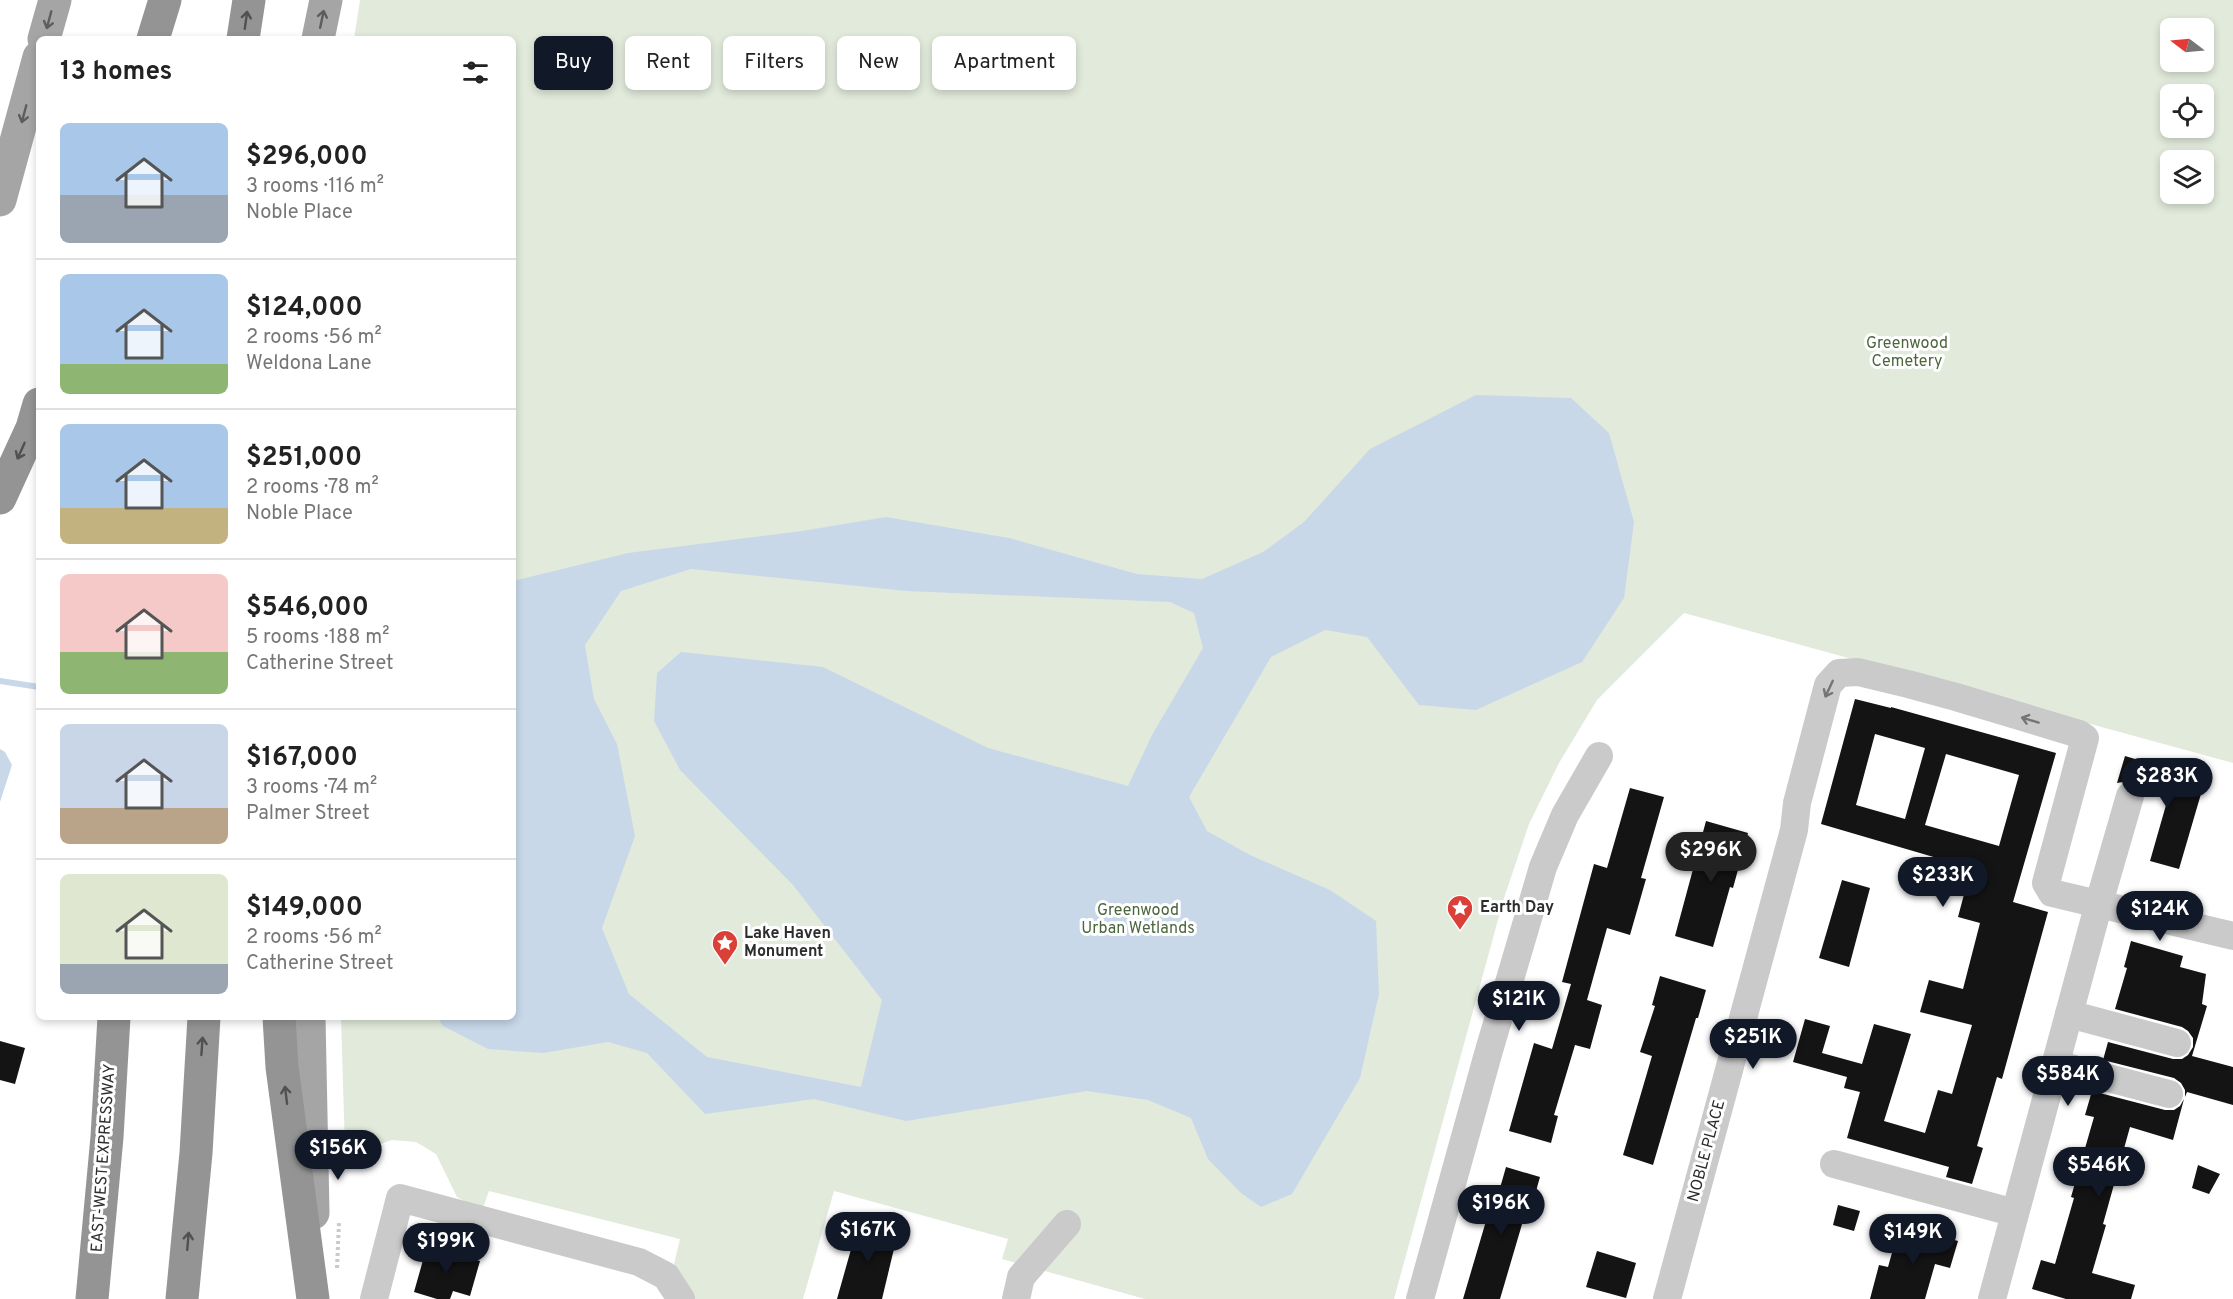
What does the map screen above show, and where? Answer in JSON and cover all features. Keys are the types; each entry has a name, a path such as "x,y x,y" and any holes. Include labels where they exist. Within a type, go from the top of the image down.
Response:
{"highway":[{"path":"154,36 165,0"},
{"path":"159,36 165,0"},
{"path":"243,36 249,0"},
{"path":"0,498 36,414"},
{"name":"EAST-WEST EXPRESSWAY","path":"92,1299 107,1137 114,1020"},
{"path":"182,1299 196,1153 204,1020"},
{"path":"279,1020 282,1067 313,1299"}],"main road":[{"path":"45,36 55,0"},
{"path":"319,36 326,0"},
{"path":"0,200 36,68"},
{"path":"309,1020 313,1299"}],"street":[{"name":"NOBLE PLACE","path":"1667,1299 1794,830 1797,803 1828,686 1839,673 1858,672 1956,697 2079,734 2085,738 2046,883 2052,893 2099,903"},
{"path":"1420,1299 1491,1043 1544,867 1565,815 1599,756"},
{"path":"1992,1299 2130,796"},
{"path":"2099,903 2233,936"},
{"path":"2069,1014 2177,1043"},
{"path":"2055,1064 2169,1094"},
{"path":"1834,1164 2015,1213"},
{"path":"374,1299 400,1198 639,1262 660,1272 676,1290"},
{"path":"1016,1299 1021,1277 1067,1224"}],"green space":[{"path":"360,0 2233,0 2233,763 1684,613 1597,700 1559,763 1529,824 1504,898 1394,1299 1145,1299 1002,1259 1008,1239 834,1191 803,1299 692,1299 674,1264 680,1239 489,1191 483,1208 457,1197 436,1154 416,1142 392,1140 371,1147 345,1149 341,1020 516,1020 516,36 354,36"}],"water":[{"path":"1476,395 1571,398 1609,433 1634,522 1624,598 1582,662 1476,710 1419,705 1367,637 1325,630 1271,657 1189,797 1207,831 1250,855 1330,890 1376,921 1379,994 1360,1078 1292,1194 1261,1207 1241,1193 1208,1159 1191,1118 1148,1100 1087,1091 906,1121 814,1099 705,1114 647,1053 608,1042 543,1053 488,1049 443,1026 439,1020 516,1020 516,580 628,553 802,531 886,517 1009,538 1137,574 1202,579 1263,552 1304,522 1370,449","holes":["691,569 907,591 1170,602 1194,613 1203,648 1152,735 1128,786 988,748 823,667 681,652 657,673 654,721 680,770 793,885 882,1000 861,1087 707,1057 629,994 602,928 635,836 617,744 594,699 585,645 621,591"]},
{"path":"0,749 5,752 12,765 0,802"}],"building":[{"path":"1855,699 2056,753 2013,902 2048,912 2002,1079 1997,1077 1977,1146 1983,1148 1972,1184 1946,1177 1949,1167 1847,1138 1860,1092 1844,1088 1847,1077 1793,1062 1805,1019 1830,1026 1822,1053 1862,1064 1874,1024 1911,1034 1884,1121 1925,1133 1938,1090 1952,1094 1972,1025 1920,1012 1929,980 1963,989 1980,923 1958,917 1971,868 1821,824","holes":["1875,734 1925,748 1905,819 1856,805","1946,754 2019,775 1999,846 1925,825"]},
{"path":"2125,756 2162,767 2160,775 2203,787 2179,869 2150,861 2168,798 2146,791 2134,780 2117,783"},
{"path":"1630,788 1664,797 1641,878 1646,879 1630,935 1607,928 1587,1000 1602,1005 1590,1049 1575,1045 1554,1115 1558,1116 1551,1143 1509,1131 1534,1043 1552,1049 1571,984 1562,982 1594,864 1607,868"},
{"path":"1706,821 1748,833 1733,888 1730,887 1713,947 1675,936"},
{"path":"1842,880 1870,888 1849,967 1819,958"},
{"path":"2131,941 2183,956 2180,967 2206,974 2202,1004 2207,1006 2192,1056 2233,1067 2233,1105 2187,1092 2185,1097 2185,1090 2181,1083 2174,1078 2103,1060 2108,1042 2173,1059 2182,1059 2193,1047 2193,1038 2182,1027 2115,1009 2127,968 2124,967"},
{"path":"1660,976 1706,990 1653,1165 1623,1155 1652,1056 1640,1052 1655,1006 1652,1005"},
{"path":"0,1041 25,1048 15,1084 0,1080"},
{"path":"2092,1091 2165,1110 2174,1110 2184,1099 2173,1140 2130,1127 2103,1224 2106,1225 2092,1273 2135,1285 2131,1299 2066,1299 2032,1289 2041,1260 2055,1264 2094,1117 2085,1115"},
{"path":"2198,1165 2220,1174 2209,1194 2192,1188"},
{"path":"1506,1167 1540,1177 1532,1205 1528,1204 1500,1299 1463,1299 1486,1221 1490,1223"},
{"path":"1838,1205 1860,1211 1854,1231 1833,1225"},
{"path":"859,1221 898,1232 882,1299 837,1299"},
{"path":"1900,1224 1958,1241 1950,1268 1935,1264 1925,1299 1870,1299 1879,1265 1888,1267"},
{"path":"427,1246 480,1261 470,1296 453,1291 450,1299 437,1299 414,1292"},
{"path":"1597,1251 1636,1263 1626,1298 1586,1287"}],"waterway":[{"path":"0,681 36,687"}],"place":[{"name":"Earth Day","path":"1460,931"},
{"name":"Lake Haven Monument","path":"725,966"}],"park label":[{"name":"Greenwood Cemetery","path":"1907,353"},
{"name":"Greenwood Urban Wetlands","path":"1138,920"}]}
